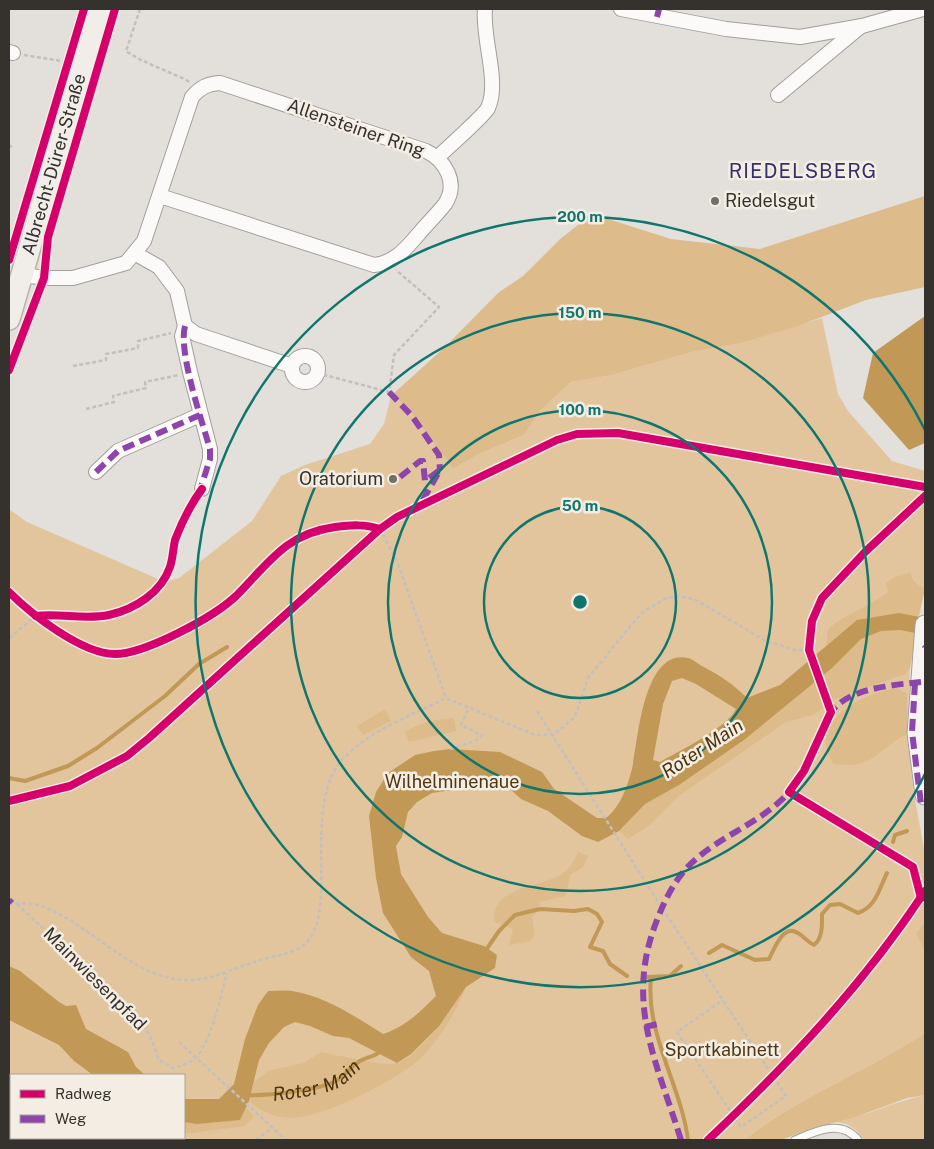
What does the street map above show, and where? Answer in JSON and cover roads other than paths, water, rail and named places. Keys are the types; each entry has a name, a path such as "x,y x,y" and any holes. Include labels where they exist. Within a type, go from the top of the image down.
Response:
{"main road":[{"name":"Albrecht-Dürer-Straße","path":"9,319 99,9"}],"street":[{"path":"438,157 487,108 492,85 484,24 485,9"},
{"path":"621,9 658,13 726,29 800,37 862,26 923,9"},
{"path":"778,94 862,26"},
{"name":"Allensteiner Ring","path":"220,83 438,157 449,174 451,189 446,203 398,256 388,262 374,265 160,196 192,97 200,88 209,84 220,83"},
{"path":"22,275 46,278 73,278 126,264 136,254 144,241 160,196"},
{"path":"136,254 151,262 166,274 176,291 184,328 182,336 210,459 202,489"},
{"path":"184,328 196,334 292,366"},
{"path":"308,356 317,363 317,373 311,380 299,381 293,374 292,366 297,358 308,356"},
{"path":"96,472 118,451 200,415"},
{"path":"925,625 918,732 925,795"}],"lane":[{"path":"795,1140 812,1133 835,1128 846,1129 858,1140"}],"water":[{"path":"925,316 925,443 909,450 863,398 873,353"},
{"path":"899,613 925,618 925,635 900,630 881,631 861,639 832,668 744,740 679,785 645,804 619,831 598,842 582,836 548,811 521,799 509,788 479,786 432,793 417,802 408,812 402,837 396,846 401,874 428,917 442,933 484,946 497,955 495,968 466,987 439,1026 411,1054 397,1063 349,1038 333,1036 295,1022 284,1027 269,1043 259,1060 249,1101 240,1120 197,1124 185,1122 185,1099 219,1099 234,1084 245,1039 258,1005 268,991 292,991 316,997 340,1008 383,1034 405,1023 436,996 429,971 411,957 383,913 376,878 369,816 376,792 388,773 415,755 434,751 450,749 500,752 542,772 554,789 597,818 606,818 616,808 626,789 632,769 645,699 652,681 661,667 673,659 688,658 727,681 747,698 780,685 857,620","holes":["682,678 696,684 736,709 723,724 702,738 660,762 653,760 663,704 672,681"]},
{"path":"9,966 20,971 59,1002 66,1006 76,1005 86,1029 128,1052 136,1067 144,1074 92,1074 74,1061 59,1045 9,1020"}],"waterway":[{"path":"9,778 25,781 68,766 97,748 165,696 199,664 227,647"},
{"name":"Roter Main","path":"893,842 895,835 907,831"},
{"name":"Roter Main","path":"709,953 722,945 755,960 769,959 776,944 784,934 793,931 814,945 819,939 822,914 830,905 840,904 858,913 864,910 873,902 887,873"},
{"name":"Roter Main","path":"486,950 499,931 515,915 540,909 574,911 588,909 597,914 602,922 590,947 603,951 610,964 627,976"},
{"name":"Roter Main","path":"647,977 670,976 681,966"},
{"path":"651,977 653,1019 678,1099 688,1140"},
{"name":"Roter Main","path":"247,1095 292,1092 328,1084 339,1079 360,1061 381,1051"}],"place":[{"name":"Riedelsgut","path":"715,201"},
{"name":"Oratorium","path":"393,479"}],"district":[{"name":"RIEDELSBERG","path":"803,171"}],"park label":[{"name":"Wilhelminenaue","path":"452,782"},
{"name":"Sportkabinett","path":"722,1050"}]}
